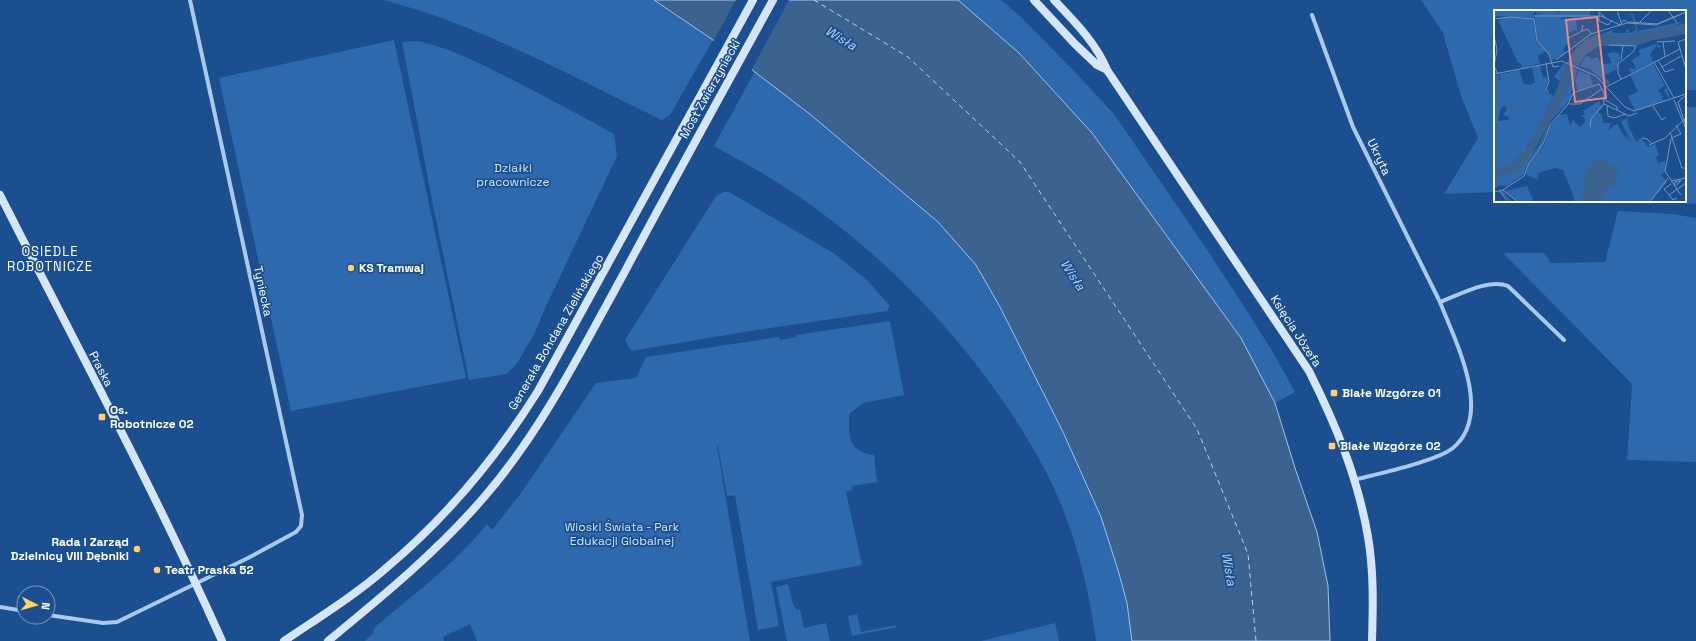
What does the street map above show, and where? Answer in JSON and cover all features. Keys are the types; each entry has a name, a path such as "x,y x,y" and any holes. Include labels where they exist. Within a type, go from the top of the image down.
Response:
{"main road":[{"name":"Most Zwierzyniecki","path":"654,181 753,0"},
{"name":"Most Zwierzyniecki","path":"328,641 447,537 485,496 520,451 556,396 773,0"},
{"name":"Księcia Józefa","path":"1034,0 1075,44 1097,65 1107,70"},
{"name":"Księcia Józefa","path":"1054,0 1076,23 1103,60 1107,70 1309,371 1342,442 1354,480 1368,538 1373,584 1372,641"},
{"name":"Generała Bohdana Zielińskiego","path":"284,641 385,569 430,529 475,480 502,445 538,390 654,181"},
{"name":"Praska","path":"0,195 196,583 222,641"}],"street":[{"name":"Tyniecka","path":"190,0 302,515 301,526 296,532 248,558 196,583"},
{"name":"Ukryta","path":"1312,15 1353,127 1440,302 1466,368 1470,388 1471,407 1469,423 1461,439 1453,449 1434,458 1354,480"},
{"path":"1440,302 1488,284 1503,283 1508,286 1564,340"},
{"path":"56,616 103,623 118,622 196,583"},
{"path":"0,607 16,610"}],"green space":[{"path":"383,0 654,0 713,40 670,115 662,120 526,53 455,23"},
{"path":"958,0 1001,0 1021,17 1114,114 1206,248 1274,354 1295,392 1275,403 1241,338 1092,133 1019,53"},
{"path":"1421,0 1696,0 1696,90 1686,90 1686,10 1494,10 1494,192 1444,194 1478,138 1461,96 1443,33"},
{"name":"KS Tramwaj","path":"394,40 466,378 291,411 219,78"},
{"name":"Działki pracownicze","path":"418,41 454,52 477,62 614,134 617,156 535,332 518,362 507,374 469,380 433,205 402,42"},
{"path":"755,71 811,115 938,221 976,265 1000,307 1063,432 1101,517 1127,603 1132,641 1096,641 1087,588 1078,553 1052,483 1022,430 1000,396 950,332 893,273 831,220 777,182 714,146"},
{"path":"1686,107 1696,107 1696,204 1673,202 1686,202"},
{"path":"724,192 729,192 835,254 867,280 890,306 887,311 744,332 632,351 625,340 716,196"},
{"path":"1618,211 1673,214 1696,218 1696,462 1627,460 1632,384 1503,253 1544,253 1551,263 1605,262"},
{"name":"Wioski Świata - Park Edukacji Globalnej","path":"890,321 904,395 863,403 849,414 851,441 859,450 874,455 877,482 852,486 852,490 846,492 862,565 771,582 779,626 758,630 735,495 727,496 717,446 750,641 477,641 470,624 443,637 444,641 365,641 373,633 374,628 447,566 475,539 487,524 492,530 521,493 596,383 636,378 646,357 779,337 780,340 796,337 796,335"},
{"path":"788,584 793,604 797,610 800,609 804,628 826,623 830,641 787,641 776,587"},
{"path":"857,614 861,632 896,625 897,627 852,636 848,616"},
{"path":"1055,623 1059,641 981,641"}],"water":[{"name":"Wisła","path":"654,0 958,0 1019,53 1092,133 1241,338 1275,403 1317,532 1328,586 1330,641 1132,641 1127,603 1101,517 1063,432 1000,307 976,265 938,222 811,115 713,40"}],"pier":[{"path":"736,0 789,0 751,71 713,42"}],"ferry route":[{"path":"814,0 908,57 1020,162 1197,429 1248,554 1256,641"}],"place":[{"name":"KS Tramwaj","path":"351,268"},
{"name":"Białe Wzgórze 01","path":"1334,393"},
{"name":"Os. Robotnicze 02","path":"102,417"},
{"name":"Białe Wzgórze 02","path":"1332,446"},
{"name":"Rada i Zarząd Dzielnicy VIII Dębniki","path":"137,549"},
{"name":"Teatr Praska 52","path":"157,570"}],"district":[{"name":"OSIEDLE ROBOTNICZE","path":"50,258"}]}
